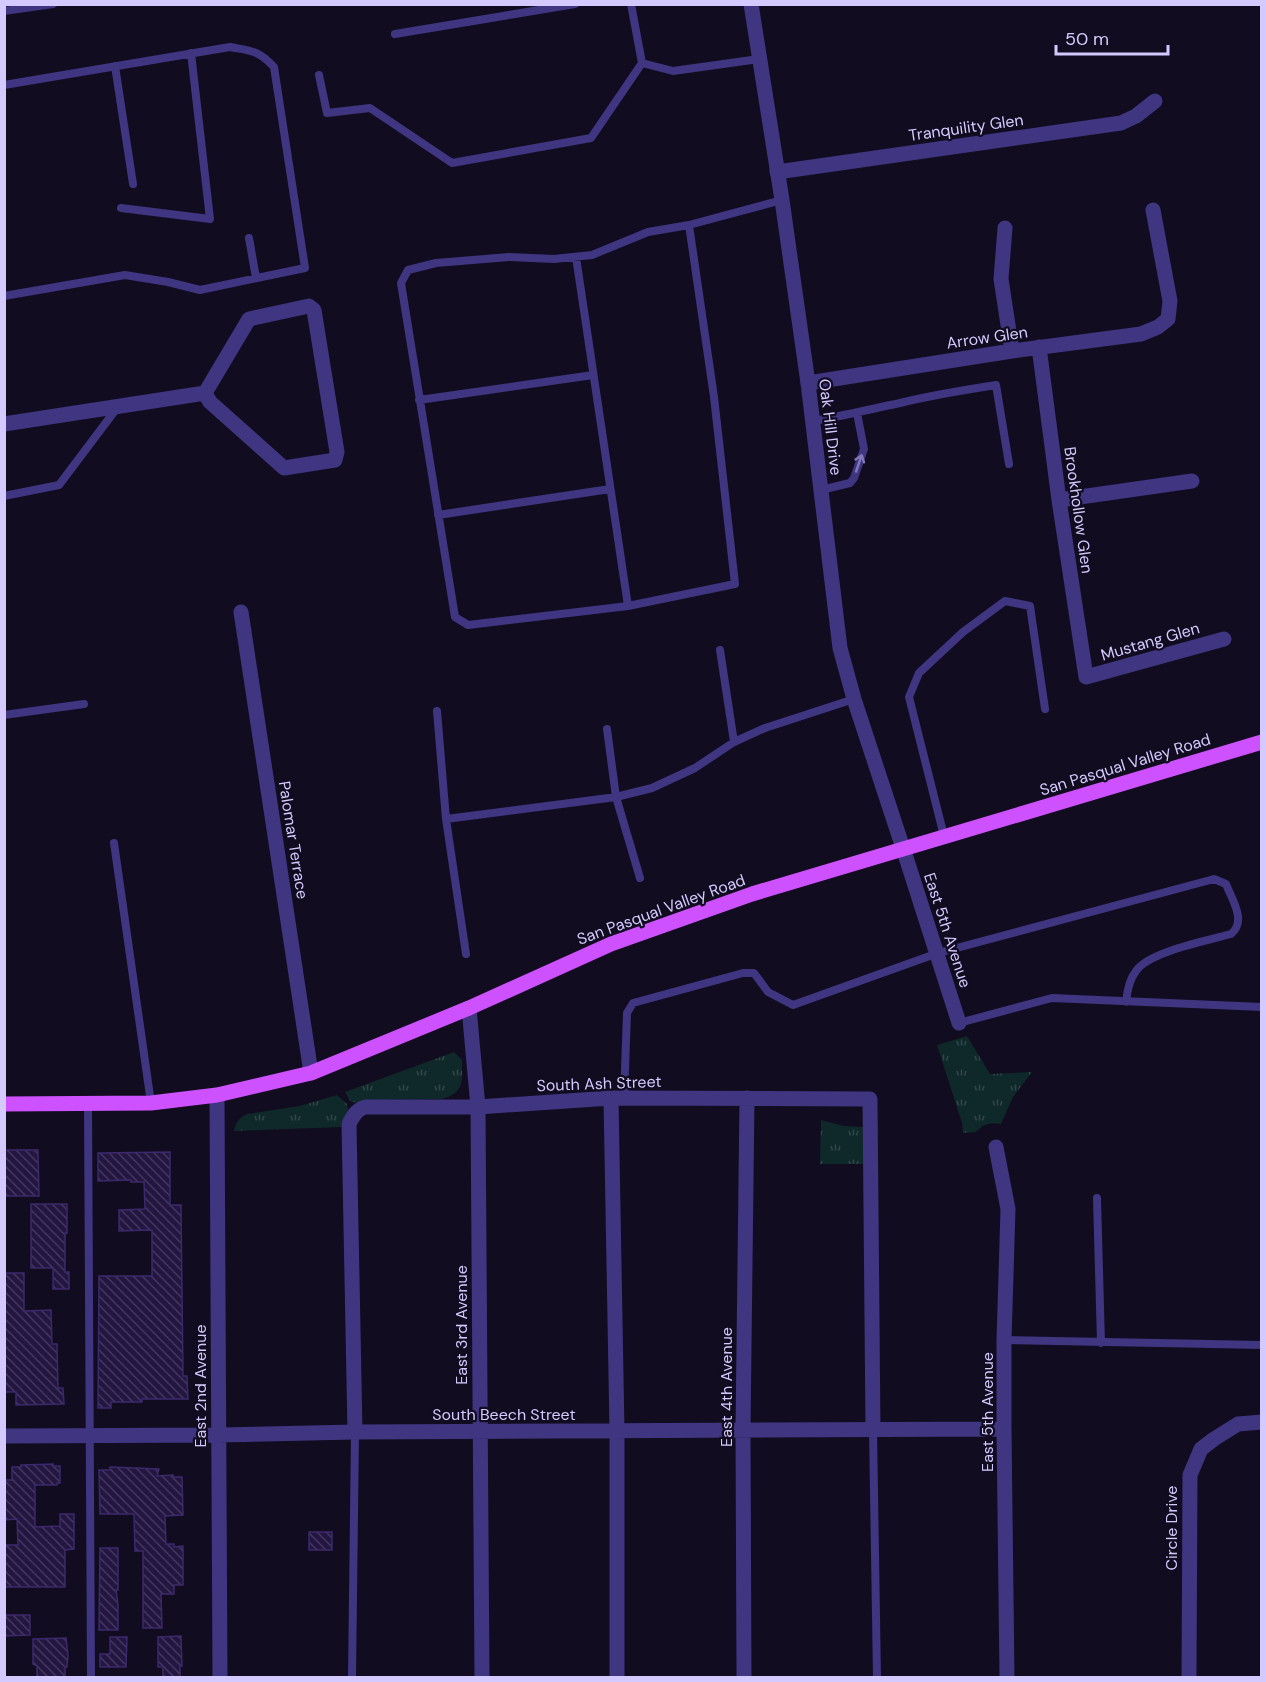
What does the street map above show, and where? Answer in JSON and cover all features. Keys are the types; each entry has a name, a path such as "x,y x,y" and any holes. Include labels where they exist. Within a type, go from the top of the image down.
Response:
{"main road":[{"name":"San Pasqual Valley Road","path":"4,1104 151,1103 217,1095 311,1073 469,1008 611,944 752,894 1262,742"}],"street":[{"name":"Oak Hill Drive","path":"751,4 808,383 840,648 854,699 903,848"},
{"name":"Tranquility Glen","path":"777,172 1121,123 1136,116 1155,101"},
{"name":"Arrow Glen","path":"808,383 1039,347 1141,334 1158,327 1168,319 1170,301 1153,210"},
{"path":"1005,228 1001,279 1012,351"},
{"path":"309,306 314,310 337,452 335,460 284,468 210,402 205,393 249,319 309,306"},
{"name":"Brookhollow Glen","path":"1039,347 1086,678"},
{"path":"4,424 205,393"},
{"path":"1059,500 1192,481"},
{"name":"Palomar Terrace","path":"240,612 311,1073"},
{"name":"Mustang Glen","path":"1086,678 1224,639"},
{"name":"East 5th Avenue","path":"903,848 959,1023"},
{"name":"East 3rd Avenue","path":"469,1008 478,1107 482,1677"},
{"name":"East 2nd Avenue","path":"217,1095 220,1677"},
{"path":"617,1098 617,1677"},
{"name":"South Ash Street","path":"355,1432 350,1124 354,1114 360,1108 365,1107 478,1107 617,1098 870,1099 873,1430"},
{"name":"East 4th Avenue","path":"744,1677 743,1430 747,1098"},
{"name":"East 5th Avenue","path":"996,1147 1008,1209 1004,1340 1007,1677"},
{"name":"Circle Drive","path":"1189,1677 1190,1475 1201,1449 1214,1439 1238,1424 1262,1422"},
{"name":"South Beech Street","path":"4,1436 1004,1429"}],"lane":[{"path":"395,34 575,4"},
{"path":"319,75 327,113 370,108 452,163 591,138 642,63 631,4"},
{"path":"4,11 52,5"},
{"path":"4,85 230,46 250,50 263,56 274,67 305,268 200,290 125,275 4,296"},
{"path":"121,208 210,219 191,53"},
{"path":"642,63 674,71 759,59"},
{"path":"115,66 133,184"},
{"path":"689,225 714,397 735,584 628,606 468,625 455,617 401,283 408,270 436,263 509,257 554,260 592,255 648,232 689,225 782,200"},
{"path":"249,238 256,278"},
{"path":"576,257 628,606"},
{"path":"419,400 593,375"},
{"path":"813,422 949,392 996,385 1009,465"},
{"path":"4,496 60,485 119,405"},
{"path":"821,490 850,483 854,478 864,449 857,413"},
{"path":"438,515 610,489"},
{"path":"944,836 909,697 919,673 963,632 1005,601 1030,606 1045,709"},
{"path":"720,650 734,742"},
{"path":"446,819 616,797 652,788 695,768 734,742 765,728 854,699"},
{"path":"4,715 84,704"},
{"path":"437,711 446,819 466,954"},
{"path":"607,729 616,797 640,878"},
{"path":"114,843 151,1103"},
{"path":"617,1098 625,1077 627,1013 633,1003 743,973 754,974 768,992 793,1005 938,953 1214,879 1226,884 1240,920 1237,929 1231,934 1153,957 1136,969 1127,990 1126,1002"},
{"path":"959,1023 1052,998 1262,1006"},
{"path":"88,1104 91,1677"},
{"path":"1097,1198 1101,1343"},
{"path":"1004,1340 1262,1344"},
{"path":"873,1430 877,1677"},
{"path":"352,1677 355,1432"}],"green space":[{"path":"967,1036 990,1074 1032,1072 1013,1097 1001,1124 987,1124 976,1132 963,1133 962,1123 937,1045"},
{"path":"454,1052 462,1060 461,1085 455,1093 442,1099 369,1100 356,1103 350,1101 345,1092"},
{"path":"337,1095 347,1104 348,1110 341,1127 234,1131 238,1121 247,1114 300,1106"},
{"path":"821,1120 844,1126 864,1127 863,1164 820,1164"}],"building":[{"path":"4,1150 38,1150 39,1196 4,1196"},
{"path":"170,1152 170,1205 181,1205 183,1376 187,1376 188,1399 111,1402 111,1408 98,1408 99,1276 152,1276 152,1230 119,1231 119,1210 145,1209 144,1182 98,1181 98,1153"},
{"path":"31,1204 67,1204 65,1272 69,1272 69,1289 53,1289 53,1268 31,1268"},
{"path":"4,1273 24,1273 24,1311 51,1310 52,1344 57,1344 58,1388 63,1388 64,1404 16,1405 16,1392 4,1392"},
{"path":"53,1464 53,1466 60,1466 60,1483 35,1485 35,1527 60,1526 60,1514 74,1514 74,1549 65,1550 65,1587 4,1587 4,1545 18,1545 17,1519 4,1520 4,1480 12,1480 12,1467"},
{"path":"110,1467 159,1469 157,1476 182,1477 183,1515 165,1516 166,1544 174,1544 174,1547 183,1546 183,1585 174,1585 174,1594 161,1594 162,1628 143,1628 143,1551 135,1551 134,1514 100,1514 99,1470 110,1470"},
{"path":"309,1532 332,1532 332,1550 309,1550"},
{"path":"100,1548 118,1548 118,1590 116,1590 118,1630 99,1630"},
{"path":"4,1615 30,1615 30,1635 4,1636"},
{"path":"181,1636 180,1677 163,1677 163,1667 158,1667 158,1637"},
{"path":"110,1637 127,1637 126,1667 100,1667 100,1654 110,1654"},
{"path":"66,1638 68,1655 65,1677 37,1677 37,1666 33,1664 33,1639"}]}
